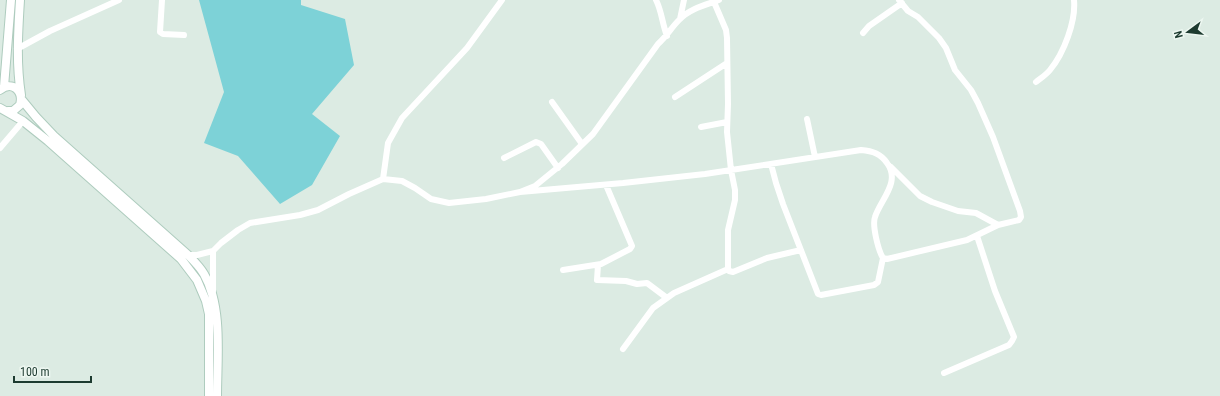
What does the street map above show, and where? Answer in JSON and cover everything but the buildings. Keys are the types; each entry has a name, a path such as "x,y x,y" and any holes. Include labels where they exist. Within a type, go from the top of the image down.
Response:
{"main road":[{"path":"11,0 2,88 9,86 18,90 21,97 36,117 54,136 188,255 204,274 213,294 216,314 209,396"},
{"path":"8,111 13,111 20,105 21,97 17,49 20,0"},
{"path":"0,108 8,111 22,121 74,163 181,259 190,269 197,280 206,301 209,314 217,396"}],"street":[{"path":"17,49 50,31 120,0"},
{"path":"162,0 160,32 163,34 184,35"},
{"path":"383,179 388,143 402,118 467,48 502,0"},
{"path":"656,0 667,36"},
{"path":"680,19 684,0"},
{"path":"1036,82 1051,69 1063,46 1074,18 1074,0"},
{"path":"520,192 535,186 558,168 593,134 658,44 667,36 680,19 696,8 717,1 726,30 727,122 731,170 735,190 735,200 728,230 728,269"},
{"path":"863,33 869,26 901,2 908,11 918,17 942,43 946,48 955,70 971,90 978,103 995,144 1021,217 1019,220 998,225 977,236 953,244 887,259 883,258"},
{"path":"675,97 727,63"},
{"path":"552,102 582,144"},
{"path":"807,119 815,157"},
{"path":"0,148 22,121"},
{"path":"701,127 727,122"},
{"path":"504,158 536,142 541,144 558,168"},
{"path":"188,255 197,255 213,251 238,230 250,223 300,215 318,210 383,179 402,181 416,188 431,199 449,203 486,199 520,192 606,185 731,170 861,150 879,154 920,196 958,211 976,213 998,225"},
{"path":"771,164 776,183 816,290 818,294 822,295 874,285 878,282 883,258 875,230 875,217 890,186 892,176 891,169 886,161"},
{"path":"563,270 598,265 617,257 630,249 632,246 606,185"},
{"path":"944,373 1009,344 1014,337 995,291 977,236"},
{"path":"728,269 729,271 733,272 767,258 801,250"},
{"path":"213,251 213,294"},
{"path":"598,265 597,280 626,281 637,284 647,283 667,298"},
{"path":"623,349 653,308 674,293 728,269"}],"water":[{"path":"199,0 301,0 301,5 345,19 354,65 312,114 340,136 312,185 280,204 238,156 204,143 224,92"}]}
